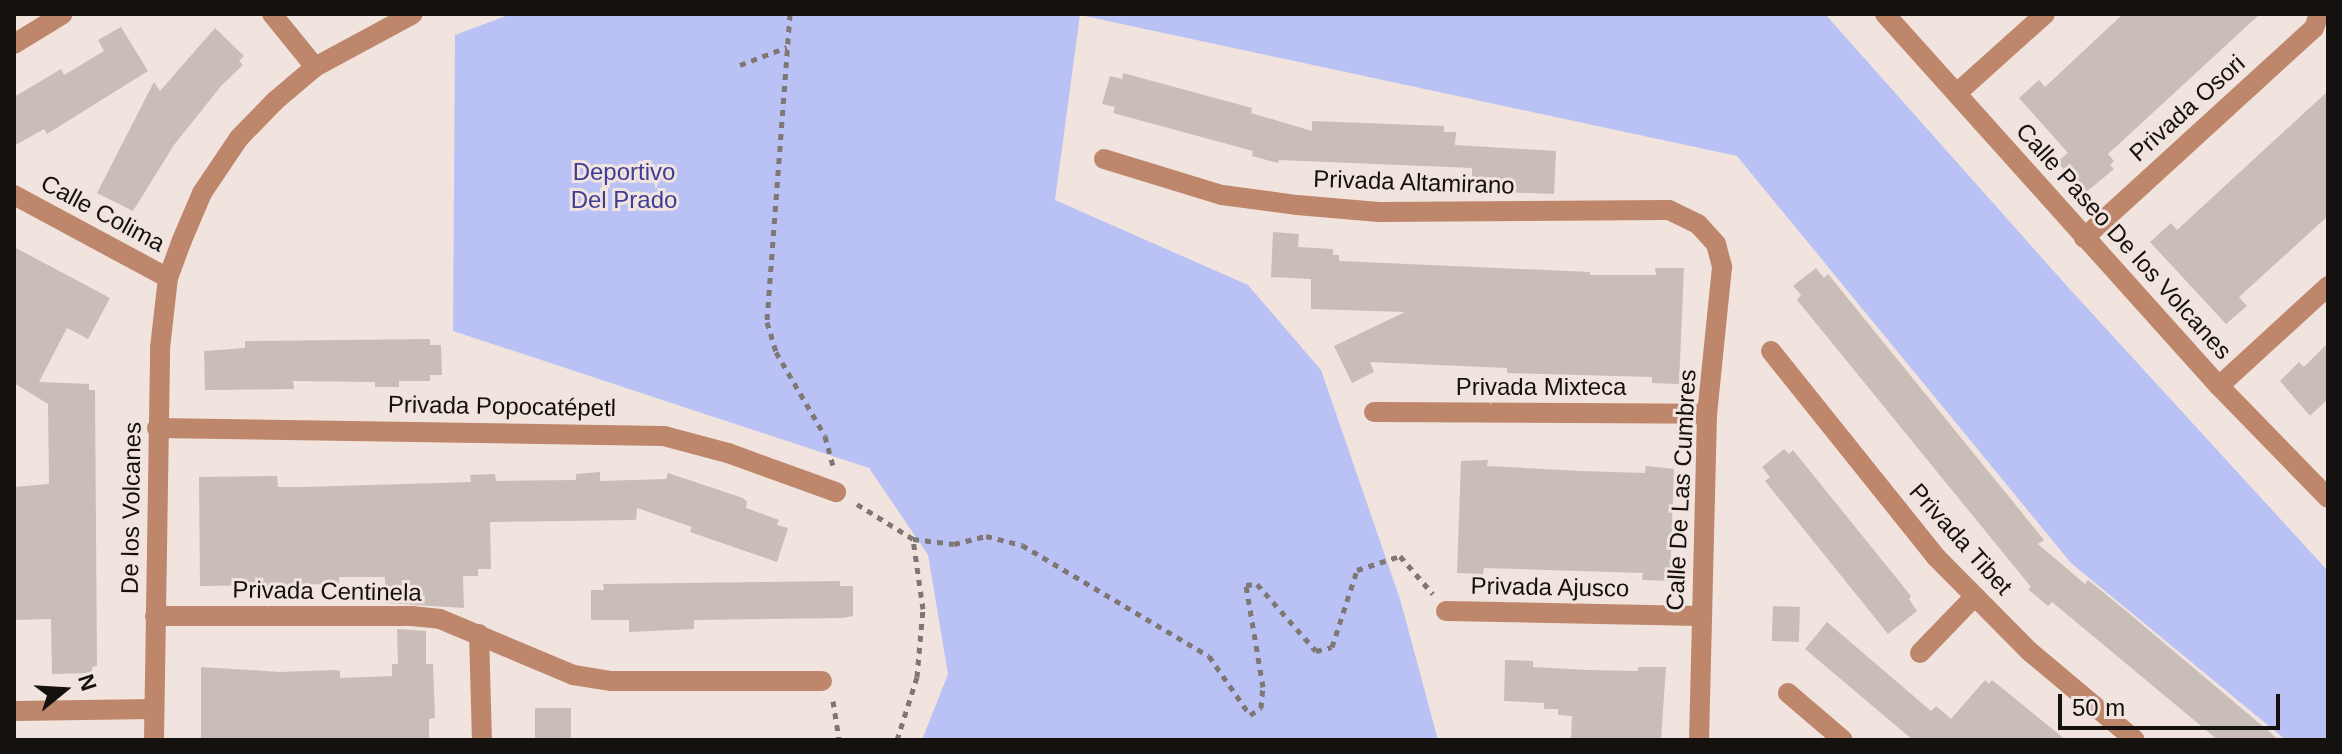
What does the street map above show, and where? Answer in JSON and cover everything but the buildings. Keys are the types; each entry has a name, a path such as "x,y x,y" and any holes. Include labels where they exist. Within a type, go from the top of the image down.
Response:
{"street":[{"path":"14,44 63,14"},
{"path":"272,14 315,67"},
{"path":"168,278 202,193 239,138 315,67 413,14"},
{"name":"Calle Paseo De los Volcanes","path":"1885,14 2219,386 2328,498"},
{"path":"1957,93 2045,14"},
{"name":"Privada Osori","path":"2084,238 2314,28 2319,14"},
{"name":"Privada Altamirano","path":"1104,159 1222,195 1366,211 1669,210 1698,224 1716,244"},
{"name":"Calle Colima","path":"14,195 168,278"},
{"name":"Calle De Las Cumbres","path":"1699,740 1707,414 1722,267 1716,244"},
{"name":"De los Volcanes","path":"154,740 157,428 160,348 168,278"},
{"path":"2219,386 2328,286"},
{"name":"Privada Tibet","path":"1771,351 1936,557 2029,651 2135,740"},
{"name":"Privada Mixteca","path":"1374,412 1707,414"},
{"name":"Privada Popocatépetl","path":"157,428 664,436 728,453 836,492"},
{"path":"1920,653 1975,596"},
{"name":"Privada Ajusco","path":"1446,611 1701,616"},
{"name":"Privada Centinela","path":"155,616 412,616 440,619 573,675 612,681 822,681"},
{"path":"479,634 482,740"},
{"path":"1788,693 1843,740"},
{"path":"14,711 154,709"}],"path":[{"path":"790,14 767,322 776,352 832,453 836,492 913,539 954,544 986,536 1022,545 1209,656 1250,715 1261,708 1263,687 1246,585 1257,584 1316,651 1332,647 1357,570 1387,559 1400,556 1446,611"},
{"path":"740,65 787,47"},
{"path":"897,740 917,677 923,609 913,539"},
{"path":"822,681 831,687 839,740"}],"green space":[{"name":"Deportivo Del Prado","path":"511,14 1825,14 2066,285 2328,571 2328,740 2286,740 2071,563 1737,156 1080,15 1055,200 1248,285 1321,370 1400,599 1438,740 922,740 948,674 928,555 869,468 453,331 455,35"}]}
